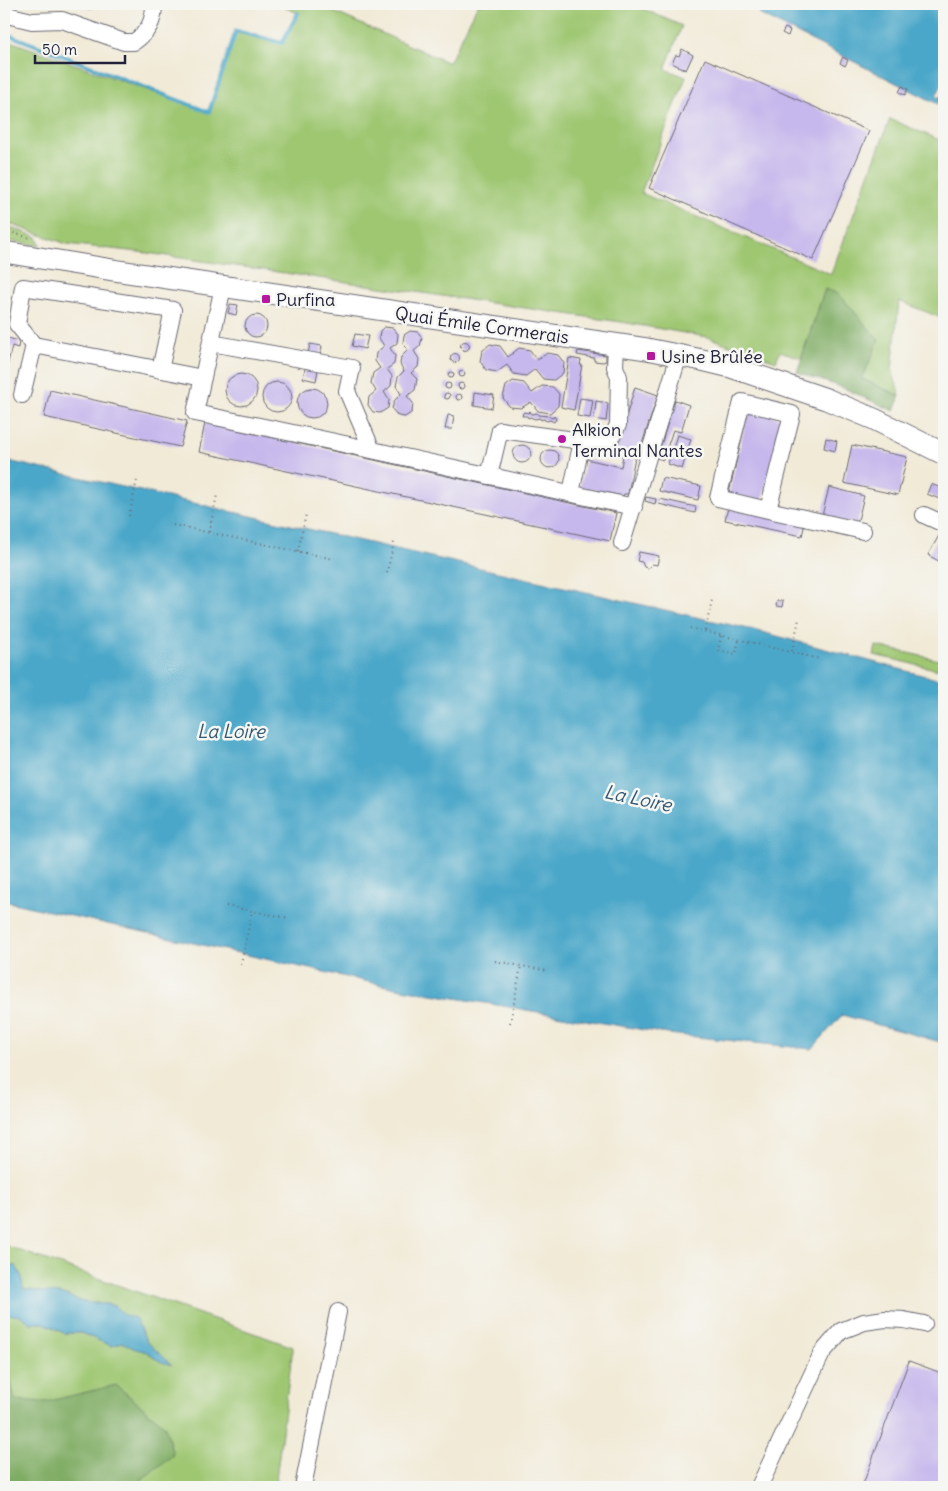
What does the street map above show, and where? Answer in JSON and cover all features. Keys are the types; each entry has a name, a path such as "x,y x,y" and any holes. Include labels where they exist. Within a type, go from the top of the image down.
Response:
{"main road":[{"name":"Quai Émile Cormerais","path":"4,252 223,287 616,344 679,355 730,367 826,399 874,419 944,454"}],"lane":[{"path":"4,12 10,16 32,21 62,20 124,42 134,42 148,30 153,20 154,4"},
{"path":"160,370 173,310 23,287 17,324 34,344 160,370 203,378"},
{"path":"223,287 195,413 634,507"},
{"path":"211,343 352,368 347,391 372,450"},
{"path":"22,396 34,344"},
{"path":"489,476 500,430 602,443 612,436 618,425 619,377 616,367 616,344"},
{"path":"622,543 679,355"},
{"path":"768,408 776,381"},
{"path":"768,510 792,414 742,402 718,498 768,510 863,531"},
{"path":"571,493 582,441"},
{"path":"924,515 944,524"},
{"path":"303,1487 316,1414 338,1312"},
{"path":"759,1487 822,1353 841,1330 864,1322 885,1319 924,1324"}],"path":[{"path":"129,516 137,480"},
{"path":"208,532 217,495"},
{"path":"298,552 306,514"},
{"path":"173,525 334,559"},
{"path":"388,573 394,542"},
{"path":"705,631 712,600"},
{"path":"792,652 799,619"},
{"path":"690,628 820,658"},
{"path":"721,635 718,650 736,654 739,639"},
{"path":"226,906 289,918"},
{"path":"241,964 252,911"},
{"path":"495,961 548,971"},
{"path":"510,1023 521,966"}],"green space":[{"path":"276,4 316,4 449,63 478,4 632,4 682,26 665,69 686,77 641,193 831,274 890,119 944,142 944,319 899,301 892,369 900,396 862,379 825,289 801,358 780,351 776,361 707,337 621,322 147,253 67,244 4,222 4,39 209,112 236,31 282,43 298,13"},
{"path":"4,225 37,237 40,246 4,240"},
{"path":"825,289 839,294 879,340 862,379 900,396 894,411 841,387 797,372"},
{"path":"876,646 944,661 944,671 874,655"},
{"path":"4,1245 293,1347 275,1487 4,1487 4,1312 21,1316 31,1323 44,1323 64,1333 81,1333 112,1346 122,1342 147,1352 161,1362 171,1364 147,1342 134,1318 124,1315 115,1306 83,1302 66,1295 22,1289 22,1277 16,1266 4,1265"},
{"path":"4,1350 15,1400 45,1402 116,1385 165,1426 173,1455 141,1480 140,1487 4,1487"}],"water":[{"path":"764,4 944,4 944,80 936,96 939,98 941,95 944,96 944,107 759,14"},
{"name":"La Loire","path":"4,460 762,632 944,681 944,1043 842,1015 812,1049 668,1034 396,988 4,901"},
{"path":"4,1265 16,1266 22,1277 23,1289 66,1295 83,1302 115,1306 124,1315 135,1318 147,1342 172,1365 161,1362 147,1352 122,1342 112,1346 81,1333 64,1333 44,1323 31,1323 21,1316 7,1314 4,1312"}],"building":[{"path":"74,4 93,4 91,9"},
{"path":"785,28 790,30 788,36 782,33"},
{"path":"682,49 693,55 686,70 672,63 676,55 679,56"},
{"path":"843,57 848,60 845,66 840,63"},
{"path":"705,59 869,131 813,260 649,188"},
{"path":"902,86 908,89 905,95 899,92"},
{"path":"230,304 238,305 236,315 228,313"},
{"path":"256,315 264,318 267,326 264,334 256,337 248,334 245,326 248,318"},
{"path":"384,327 393,328 398,334 397,343 390,348 395,356 394,364 387,369 392,376 391,386 384,392 389,400 388,408 380,413 373,412 368,405 369,397 376,391 371,383 373,373 380,368 375,361 376,353 384,346 379,338 380,331"},
{"path":"410,331 418,332 422,338 420,346 414,351 419,359 418,367 411,373 417,379 415,390 407,396 413,403 412,412 405,417 398,416 392,409 394,401 401,394 396,386 398,377 404,371 400,364 401,357 408,350 403,343 404,335"},
{"path":"355,334 368,336 365,349 352,346"},
{"path":"4,337 19,341 18,348 12,346 6,371 4,370"},
{"path":"465,341 470,346 465,351 460,346"},
{"path":"310,344 322,346 316,381 303,378"},
{"path":"490,344 500,346 508,357 519,348 530,350 537,360 547,353 558,355 564,363 563,373 554,380 543,379 535,369 526,376 514,374 507,365 497,372 486,370 480,361 482,351"},
{"path":"578,351 606,355 606,361 594,361 594,358 577,355"},
{"path":"455,353 460,358 455,363 450,358"},
{"path":"569,358 581,360 580,365 582,365 574,410 561,407"},
{"path":"462,371 465,374 462,377 459,374"},
{"path":"451,372 454,375 451,378 448,375"},
{"path":"241,374 252,379 257,390 252,401 241,406 230,401 225,390 230,379"},
{"path":"513,381 524,383 532,393 542,386 553,387 559,394 558,406 550,413 538,411 531,402 521,408 510,407 503,398 506,386"},
{"path":"277,382 288,386 292,397 288,408 277,412 266,408 262,397 266,386"},
{"path":"448,383 451,386 448,389 445,386"},
{"path":"461,383 464,386 461,389 458,386"},
{"path":"635,387 658,395 638,456 637,458 635,457 628,494 623,496 580,487 586,459 621,467 623,456 615,454"},
{"path":"312,388 323,392 327,403 323,414 312,418 301,414 297,403 301,392"},
{"path":"50,390 187,421 180,447 44,417"},
{"path":"475,392 494,395 492,408 474,405"},
{"path":"447,393 450,396 447,399 444,396"},
{"path":"459,394 462,397 459,400 456,397"},
{"path":"580,398 593,400 590,418 577,416"},
{"path":"675,400 689,405 681,432 673,430 663,460 657,458"},
{"path":"596,401 608,403 606,421 594,419"},
{"path":"530,411 531,414 537,413 538,415 553,418 554,416 556,419 554,422 522,416 524,412 528,413"},
{"path":"762,411 782,420 762,501 729,493 748,412 761,415"},
{"path":"448,415 454,416 452,429 445,429"},
{"path":"205,423 616,513 610,541 199,452"},
{"path":"677,435 691,439 682,469 668,464"},
{"path":"826,438 837,441 835,451 824,448"},
{"path":"522,445 528,448 531,454 528,460 522,463 516,460 513,454 516,448"},
{"path":"852,445 907,457 898,495 844,483"},
{"path":"550,450 556,453 559,459 556,465 550,468 544,465 541,459 544,453"},
{"path":"662,478 701,486 698,500 659,491"},
{"path":"931,484 944,489 944,507 940,505 942,500 927,494"},
{"path":"829,487 864,496 857,524 822,516"},
{"path":"646,497 656,499 655,504 645,501"},
{"path":"660,499 696,507 695,513 659,504"},
{"path":"728,508 805,523 802,536 725,520"},
{"path":"941,532 944,533 944,564 928,555"},
{"path":"639,552 659,556 657,565 652,564 648,568 644,567 642,562 637,561"},
{"path":"777,601 783,601 782,607 776,606"},
{"path":"909,1361 944,1374 944,1487 862,1487"}],"waterway":[{"path":"4,33 209,112 236,31 282,43 298,13"}],"place":[{"name":"Purfina","path":"266,299"},
{"name":"Usine Brûlée","path":"651,356"},
{"name":"Alkion Terminal Nantes","path":"562,439"}]}
